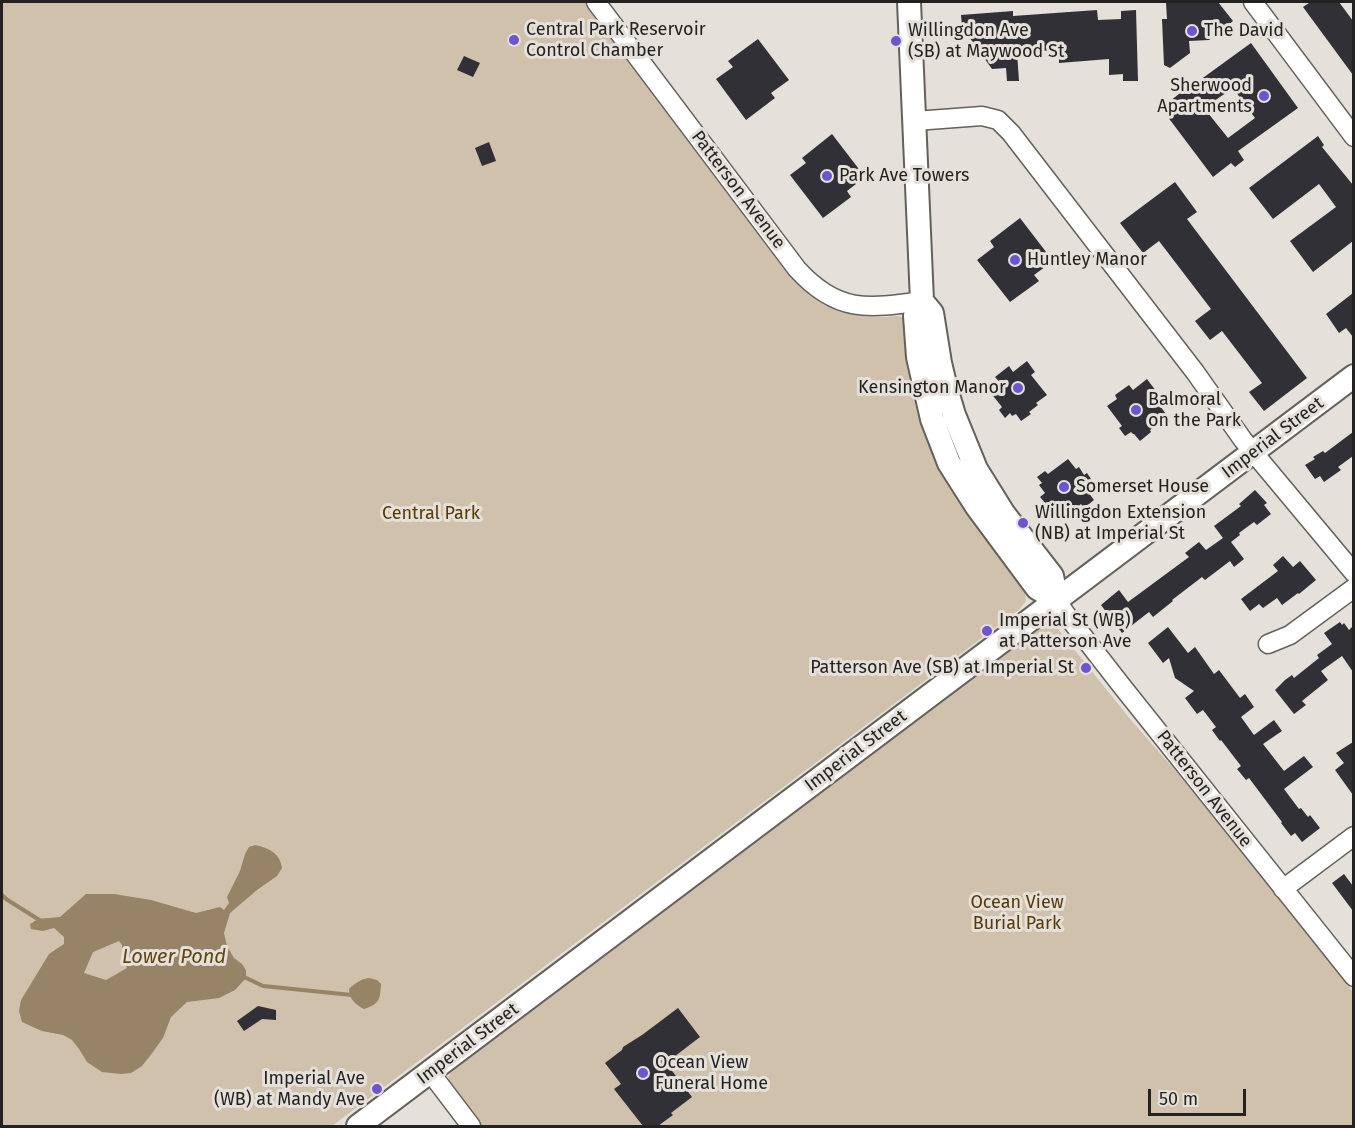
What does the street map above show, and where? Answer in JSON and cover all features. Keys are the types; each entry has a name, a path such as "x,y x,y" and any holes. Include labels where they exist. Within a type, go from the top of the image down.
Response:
{"main road":[{"path":"909,2 922,301 932,313 948,397 976,469 1004,514 1052,576 1057,600"},
{"name":"Imperial Street","path":"358,1126 1254,453 1353,376"}],"street":[{"name":"Patterson Avenue","path":"596,2 797,268 810,282 837,300 863,306 922,301"},
{"path":"1253,2 1353,137"},
{"path":"915,121 982,116 998,120 1011,133 1195,372 1243,440 1353,573"},
{"path":"1268,644 1290,635 1353,588"},
{"name":"Patterson Avenue","path":"1057,600 1114,676 1353,977"},
{"path":"1283,889 1353,836"},
{"path":"430,1072 471,1126"}],"green space":[{"name":"Central Park","path":"2,2 586,2 627,54 629,62 696,151 704,155 747,212 747,219 779,262 803,289 832,309 849,314 904,318 912,365 1025,593 1026,601 1019,610 332,1126 2,1126"},
{"name":"Ocean View Burial Park","path":"1048,625 1058,629 1130,719 1180,776 1353,992 1353,1126 481,1126 450,1084 448,1077 452,1071 1040,628"}],"water":[{"name":"Lower Pond","path":"255,845 273,852 279,858 282,868 277,876 230,913 224,933 227,946 234,958 246,970 246,978 235,990 219,998 187,1002 171,1017 163,1038 142,1066 131,1073 102,1072 87,1062 72,1040 22,1022 19,1011 21,1000 49,954 64,944 64,937 54,928 43,931 31,929 30,924 38,919 60,917 86,894 114,894 151,900 196,913 220,907 224,910 229,903 227,897 249,847","holes":["119,941 122,945 122,959 127,968 106,980 84,973 93,952"]},
{"path":"369,978 381,984 380,994 376,1003 364,1009 358,1006 350,996 349,989 363,979"}],"building":[{"name":"The David","path":"1218,2 1233,21 1209,40 1189,41 1190,53 1170,68 1164,65 1162,19 1167,19 1166,3"},
{"path":"1339,2 1353,21 1353,75 1303,7 1309,3"},
{"path":"1097,10 1098,20 1121,19 1121,11 1136,10 1138,81 1123,81 1123,74 1109,75 1109,59 1059,63 1059,50 1017,52 1019,81 1007,81 1006,68 992,69 962,27 961,15 1013,11 1013,16"},
{"path":"758,39 789,80 771,93 775,98 746,120 716,79 733,67 728,61"},
{"path":"1251,43 1298,108 1238,151 1244,160 1235,167 1231,163 1213,177 1161,108","holes":["1233,88 1255,118 1228,138 1204,108"]},
{"path":"464,56 480,63 473,77 457,70"},
{"name":"Park Ave Towers","path":"832,134 865,177 847,191 851,197 823,218 790,175 806,163 802,158"},
{"path":"1318,136 1324,145 1322,147 1353,185 1353,241 1313,272 1290,241 1336,207 1319,184 1273,219 1249,188"},
{"path":"489,142 496,161 482,166 475,148"},
{"path":"1175,182 1197,212 1187,219 1307,378 1264,411 1249,392 1262,383 1222,331 1210,340 1195,321 1211,309 1159,241 1143,253 1120,223"},
{"name":"Huntley Manor","path":"1020,218 1053,261 1034,275 1039,281 1010,302 977,260 994,247 990,241"},
{"path":"1353,293 1353,337 1346,328 1339,333 1326,314"},
{"name":"Kensington Manor","path":"1027,361 1035,372 1031,375 1047,395 1036,403 1038,405 1029,412 1031,414 1021,421 1016,414 1012,416 1010,413 1005,418 999,410 1002,407 990,392 1001,384 995,377 1009,366 1013,372"},
{"name":"Balmoral on the Park","path":"1147,379 1156,391 1152,395 1166,414 1157,421 1159,424 1140,441 1131,432 1125,436 1119,428 1122,426 1107,406 1117,399 1115,395 1129,385 1133,390"},
{"path":"1353,432 1353,456 1338,467 1341,470 1324,482 1320,476 1315,479 1305,465 1315,459 1313,457 1323,451 1325,453"},
{"name":"Somerset House","path":"1068,459 1076,469 1079,467 1084,475 1087,473 1093,482 1085,488 1094,500 1084,508 1081,504 1067,515 1058,505 1051,510 1040,497 1045,493 1037,477 1045,471 1048,474"},
{"path":"1255,490 1267,503 1264,505 1271,514 1257,525 1254,522 1231,542 1244,559 1234,567 1230,561 1205,580 1202,577 1153,617 1149,612 1122,633 1101,605 1119,590 1128,602 1189,557 1185,553 1199,542 1206,550 1223,538 1214,526 1241,506 1239,504"},
{"path":"1283,556 1293,567 1300,561 1316,580 1282,605 1277,598 1263,608 1259,604 1250,611 1241,599 1278,571 1273,565"},
{"path":"1340,622 1342,625 1344,623 1349,630 1353,626 1353,672 1342,656 1321,671 1328,680 1302,701 1306,705 1294,714 1275,690 1285,680 1292,675 1294,678 1319,658 1317,655 1332,644 1324,633"},
{"path":"1168,627 1188,653 1195,647 1214,674 1219,670 1240,698 1245,694 1254,707 1241,717 1254,735 1274,720 1282,731 1263,744 1284,771 1304,756 1313,767 1284,789 1299,809 1301,808 1308,817 1310,815 1320,828 1302,842 1295,833 1291,836 1249,778 1246,780 1237,769 1241,766 1212,730 1216,727 1203,710 1197,714 1185,698 1194,691 1175,678 1169,658 1163,663 1148,643"},
{"path":"1353,742 1353,795 1335,770 1344,763 1336,753"},
{"path":"1344,874 1353,886 1353,911 1332,883"},
{"path":"258,1006 276,1010 276,1020 262,1019 244,1031 237,1021"},
{"name":"Ocean View Funeral Home","path":"678,1008 700,1037 666,1063 692,1097 658,1126 643,1126 614,1089 621,1084 605,1063 623,1047"}],"waterway":[{"path":"2,895 41,921"},
{"path":"242,976 263,986 352,995"}],"place":[{"name":"The David","path":"1192,31"},
{"name":"Central Park Reservoir Control Chamber","path":"514,40"},
{"name":"Willingdon Ave (SB) at Maywood St","path":"896,41"},
{"name":"Sherwood Apartments","path":"1264,96"},
{"name":"Park Ave Towers","path":"827,176"},
{"name":"Huntley Manor","path":"1015,260"},
{"name":"Kensington Manor","path":"1018,388"},
{"name":"Balmoral on the Park","path":"1136,410"},
{"name":"Somerset House","path":"1064,487"},
{"name":"Willingdon Extension (NB) at Imperial St","path":"1023,523"},
{"name":"Imperial St (WB) at Patterson Ave","path":"987,631"},
{"name":"Patterson Ave (SB) at Imperial St","path":"1086,668"},
{"name":"Ocean View Funeral Home","path":"643,1073"},
{"name":"Imperial Ave (WB) at Mandy Ave","path":"377,1089"}]}
